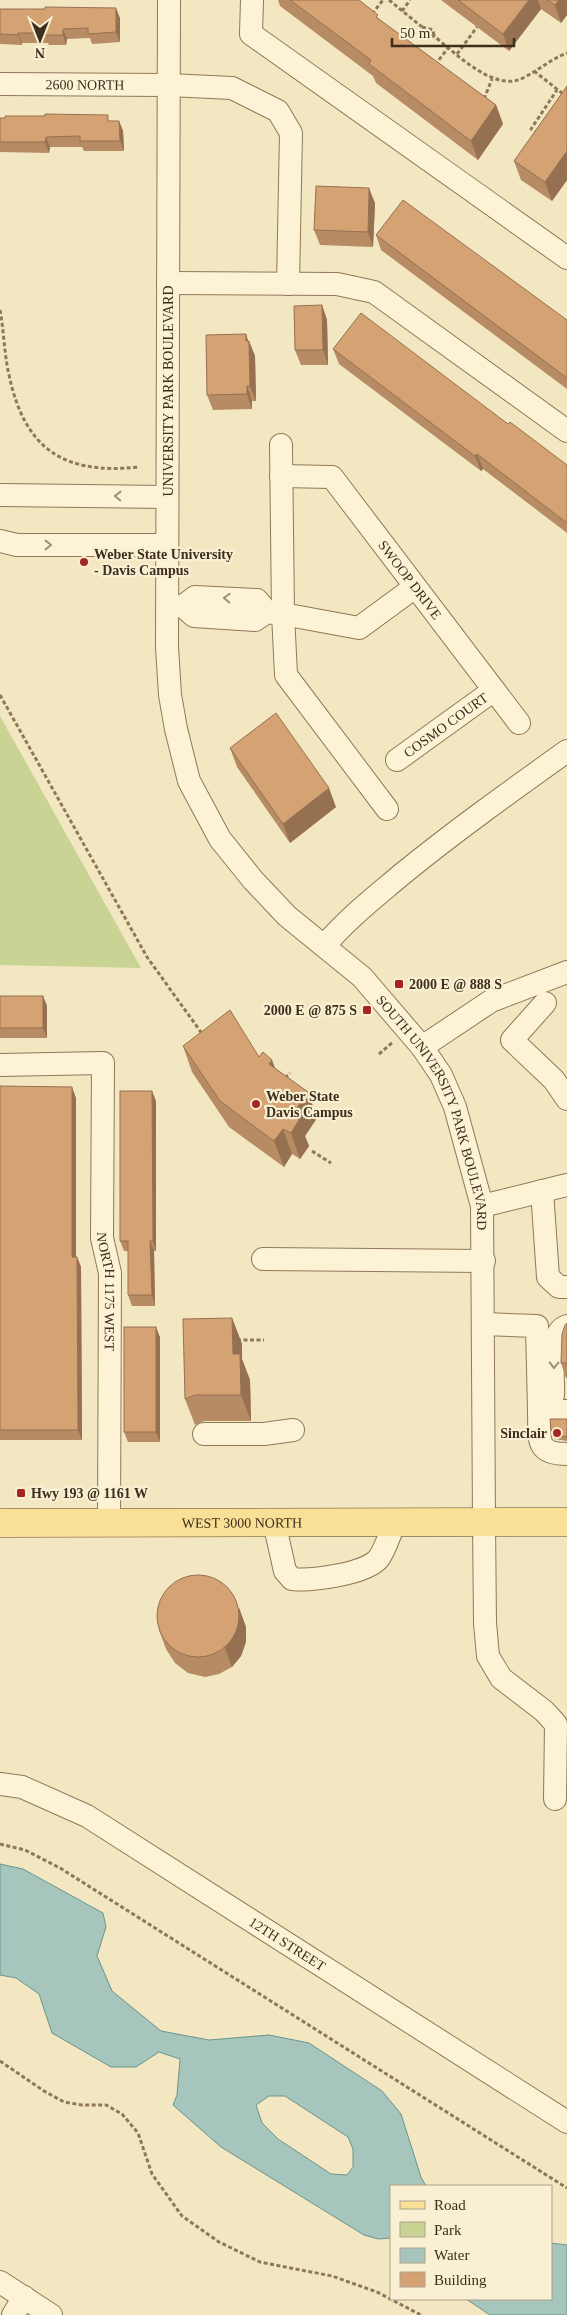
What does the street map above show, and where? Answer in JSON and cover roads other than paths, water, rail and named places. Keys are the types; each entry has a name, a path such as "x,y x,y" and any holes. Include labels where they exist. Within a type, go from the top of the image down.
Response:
{"main road":[{"name":"WEST 3000 NORTH","path":"0,1523 567,1522"}],"street":[{"name":"UNIVERSITY PARK BOULEVARD","path":"169,0 167,545 175,606 167,648 170,695 189,781"},
{"path":"252,0 251,34 566,254"},
{"name":"2600 NORTH","path":"0,84 169,84 232,88 278,111 291,133 288,284"},
{"path":"168,283 338,284 374,292 567,431"},
{"path":"281,445 275,613 286,675 387,809"},
{"name":"SWOOP DRIVE","path":"281,476 332,477 519,723"},
{"path":"0,495 167,497"},
{"path":"0,541 17,546 167,545"},
{"path":"175,606 195,597 257,600 275,613 360,628 415,587"},
{"name":"COSMO COURT","path":"396,760 494,690"},
{"path":"325,945 356,912 428,853 567,751"},
{"name":"SOUTH UNIVERSITY PARK BOULEVARD","path":"189,781 220,839 253,880 287,916 362,977 422,1047 441,1075 455,1107 482,1206 484,1261 484,1522 488,1656 502,1678 544,1711 556,1724 555,1799"},
{"path":"422,1047 491,1001 567,972"},
{"path":"545,1003 512,1040 554,1080 567,1099"},
{"name":"NORTH 1175 WEST","path":"0,1065 103,1063 102,1238 110,1273 109,1522"},
{"path":"482,1206 567,1185"},
{"path":"542,1191 548,1277 559,1288 567,1287"},
{"path":"263,1259 484,1261"},
{"path":"484,1324 537,1326 552,1318 567,1316"},
{"path":"537,1326 560,1430"},
{"path":"560,1430 554,1339 560,1328 567,1326"},
{"path":"204,1434 264,1434 293,1430"},
{"path":"274,1522 285,1571 292,1579 307,1581 356,1570 378,1559 395,1522"},
{"name":"12TH STREET","path":"0,1784 22,1787 87,1816 567,2122"},
{"path":"0,2282 18,2306 51,2315"}],"water":[{"path":"0,1864 23,1869 103,1913 106,1927 97,1956 112,1991 161,2031 209,2040 269,2035 309,2043 382,2091 401,2114 421,2177 425,2185 390,2185 390,2238 378,2239 364,2235 221,2147 173,2105 177,2095 180,2059 159,2052 136,2067 111,2067 52,2033 39,1994 16,1978 0,1975","holes":["269,2096 285,2096 348,2137 353,2149 353,2167 347,2175 331,2174 278,2139 262,2123 256,2105"]},
{"path":"552,2243 567,2245 567,2315 490,2315 468,2300 552,2300"}],"place":[{"name":"Weber State University - Davis Campus","path":"84,562"},
{"name":"2000 E @ 888 S","path":"399,984"},
{"name":"2000 E @ 875 S","path":"367,1010"},
{"name":"Weber State Davis Campus","path":"256,1104"},
{"name":"Sinclair","path":"557,1433"},
{"name":"Hwy 193 @ 1161 W","path":"21,1493"}]}
